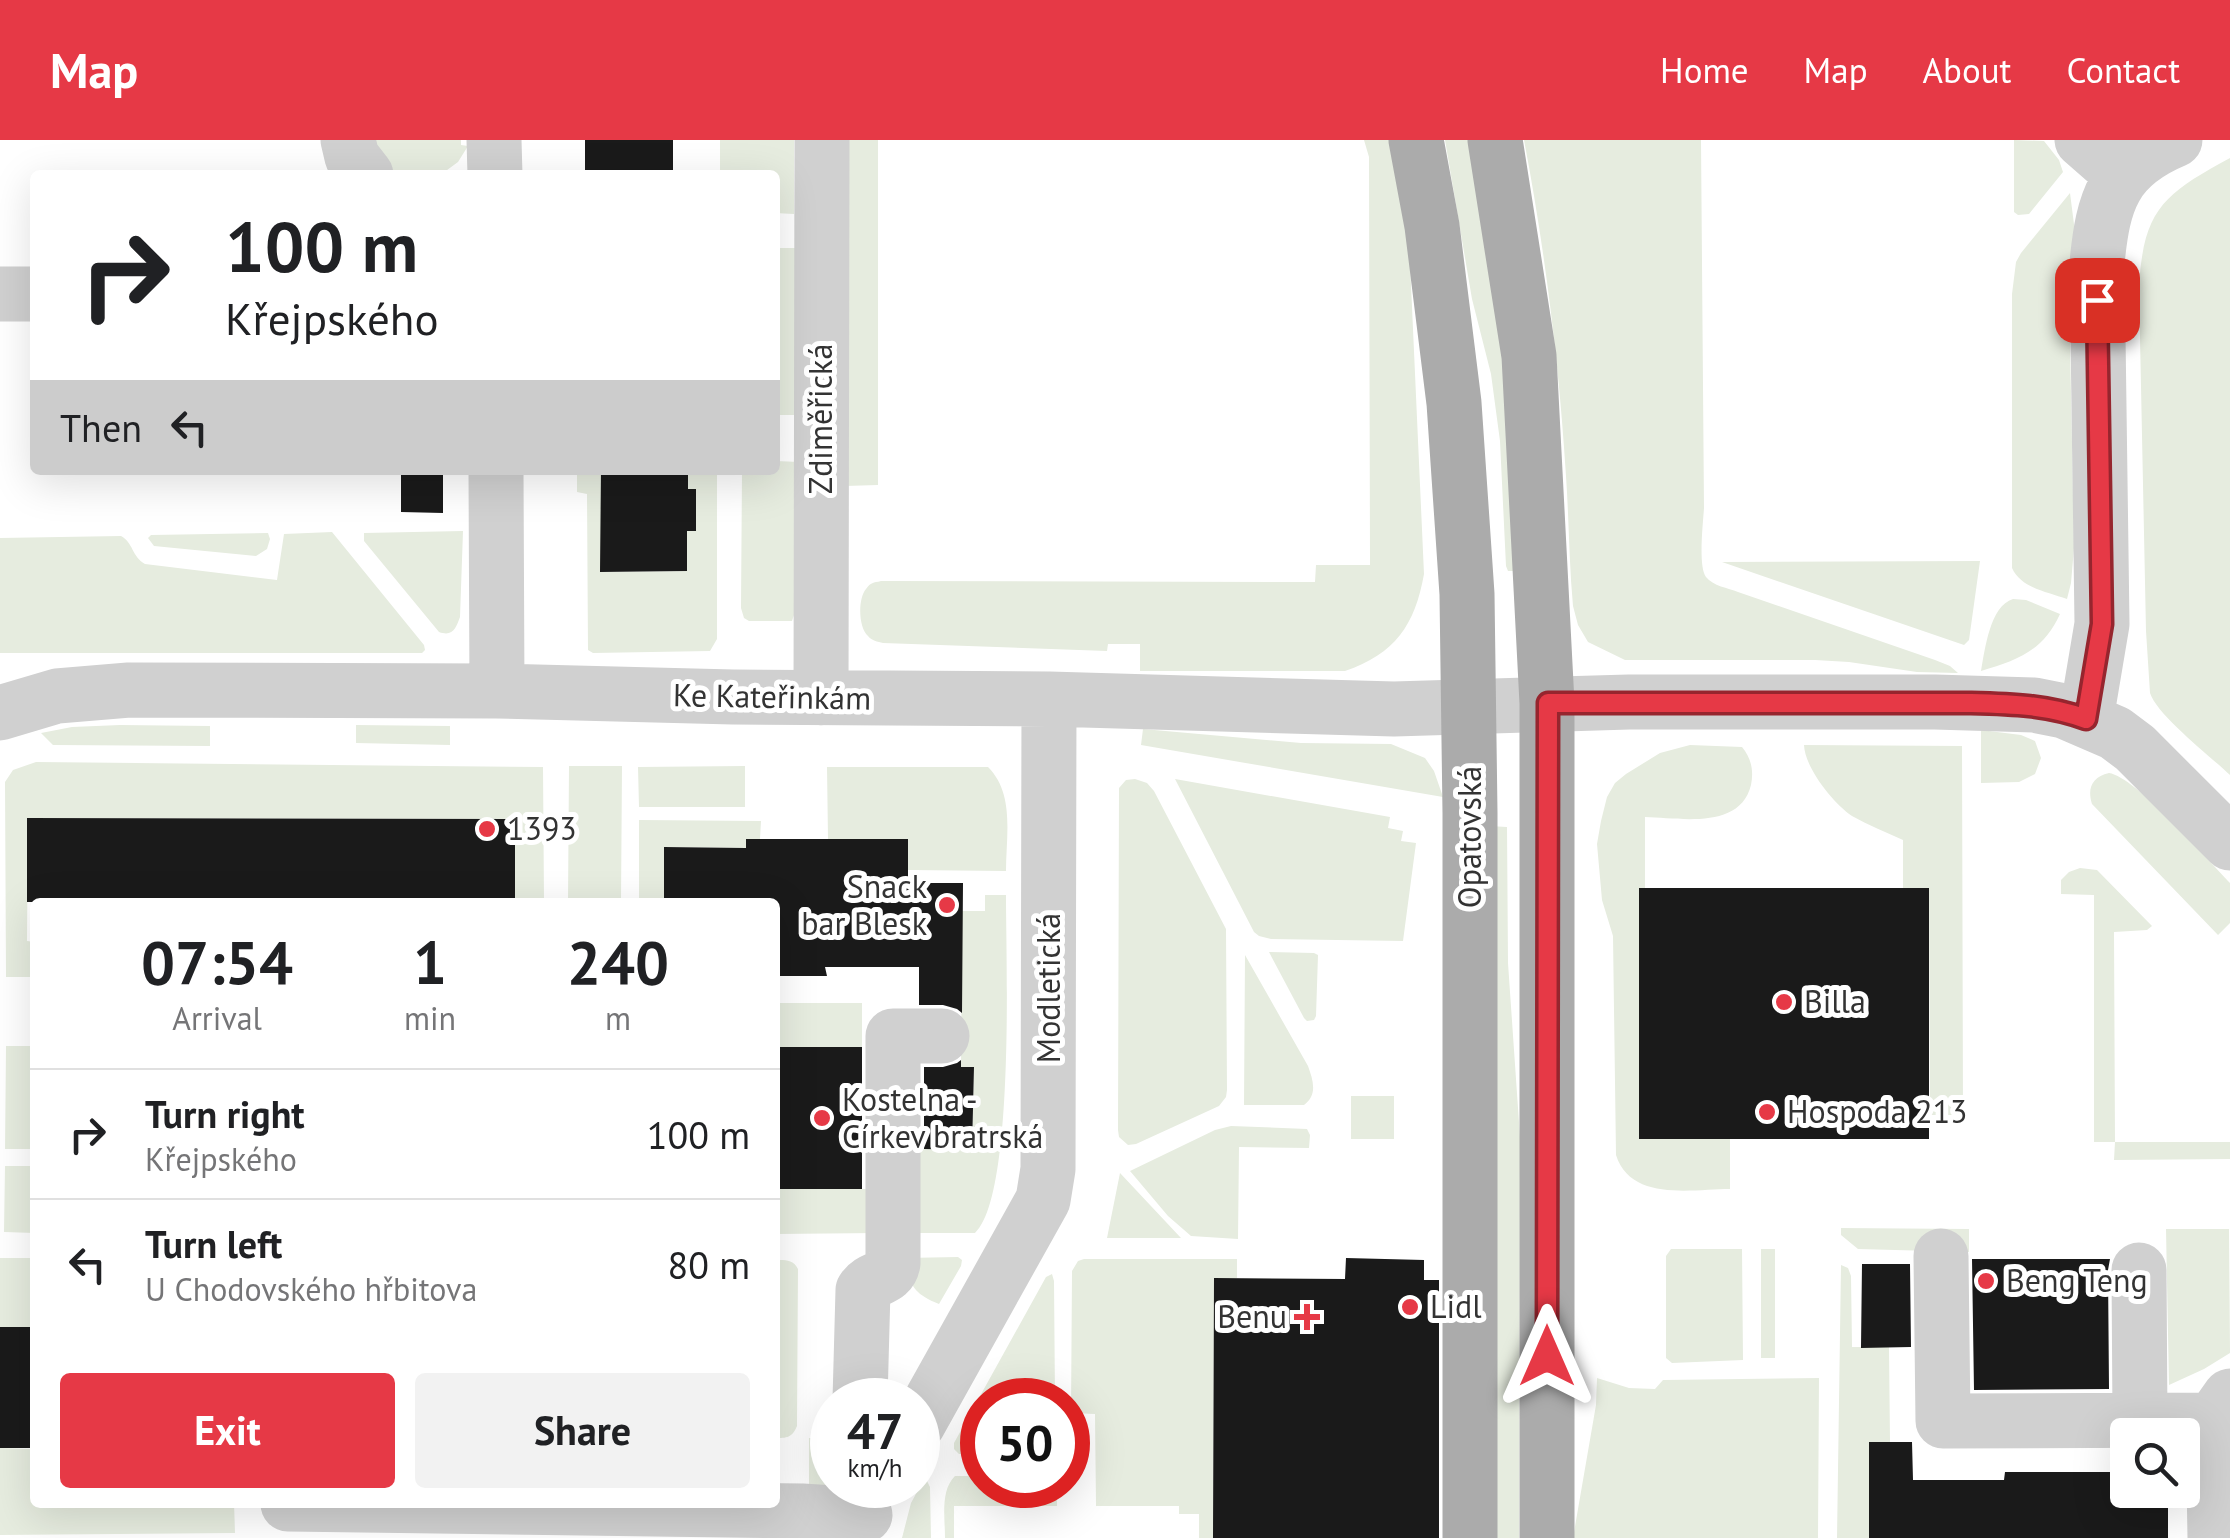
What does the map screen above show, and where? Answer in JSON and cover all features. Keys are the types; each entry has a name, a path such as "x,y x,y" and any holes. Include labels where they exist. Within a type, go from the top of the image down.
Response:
{"main road":[{"name":"Opatovská","path":"1416,140 1432,226 1454,403 1467,594 1470,1538"},
{"path":"1495,140 1529,356 1548,703 1547,1538"}],"street":[{"path":"348,140 352,157 362,170"},
{"path":"494,140 494,170"},
{"name":"Zdiměřická","path":"821,698 822,140"},
{"path":"2086,719 2102,624 2096,264 2108,199 2102,158 2143,158 2175,140"},
{"path":"0,294 30,294"},
{"path":"496,475 496,692"},
{"name":"Ke Kateřinkám","path":"0,713 57,696 128,690 1049,699 1394,709 1548,703 2034,705 2064,711 2115,733 2230,843"},
{"name":"Modletická","path":"940,1385 1044,1200 1048,1150 1049,699"},
{"path":"861,1378 863,1290 873,1280 886,1276 893,1263 893,1036 942,1036"},
{"path":"1941,1256 1942,1421 2110,1421"},
{"path":"2138,1270 2140,1418"},
{"path":"2159,1418 2222,1408 2215,1538"},
{"path":"582,1508 871,1513"}],"shaded area":[{"path":"365,140 461,140 461,145 468,146 447,170 388,170"},
{"path":"720,140 794,140 794,214 780,213 780,170 720,170"},
{"path":"846,140 878,140 878,485 845,486"},
{"path":"1364,140 1393,140 1409,240 1424,574 1408,623 1390,646 1345,671 1140,671 1140,644 1108,644 1107,651 883,643 869,637 861,620 863,593 872,583 881,581 1315,582 1316,565 1370,565 1369,157"},
{"path":"1445,140 1470,140 1505,376 1514,571 1508,571 1506,566 1500,441 1491,374 1472,299"},
{"path":"1524,140 1701,140 1702,555 1706,577 1721,586 1935,660 1958,673 1815,660 1625,660 1588,642 1573,606 1555,349"},
{"path":"2014,140 2044,141 2063,172 2029,214 2014,212"},
{"path":"2230,158 2230,775 2173,724 2150,693 2139,288 2146,239 2161,207 2188,182"},
{"path":"2070,193 2076,240 2069,289 2074,548 2067,599 2028,585 2012,568 2012,294 2021,253"},
{"path":"780,248 800,248 801,415 780,415"},
{"path":"780,461 800,462 797,606 792,621 749,621 741,608 742,475 780,475"},
{"path":"577,475 601,475 601,572 687,571 687,531 696,530 688,475 717,475 717,639 710,651 588,650 587,494 577,492"},
{"path":"463,531 460,617 453,630 439,632 364,541 364,533"},
{"path":"332,532 424,645 422,653 0,653 0,538 121,536 145,564 277,580 284,534"},
{"path":"268,533 267,549 256,556 154,546 148,538 151,535"},
{"path":"1980,561 1969,640 1964,645 1722,562"},
{"path":"2013,599 2060,614 2046,637 2028,652 1981,671 1994,619 2005,603"},
{"path":"120,725 210,726 210,746 53,745 41,733"},
{"path":"356,725 450,726 450,745 356,743"},
{"path":"1143,729 1301,743 1391,744 1425,758 1443,797 1141,745"},
{"path":"1981,730 2021,735 2035,741 2041,758 2035,774 2019,782 1981,783"},
{"path":"1690,745 1742,747 1751,764 1752,780 1745,799 1722,815 1691,819 1645,817 1645,888 1639,889 1639,1138 1730,1139 1730,1189 1681,1191 1635,1180 1616,1155 1613,936 1602,900 1597,844 1607,797 1615,783 1660,753"},
{"path":"1804,745 1962,746 1963,1115 1930,1115 1929,889 1903,888 1903,840 1852,816 1837,803 1815,774"},
{"path":"36,762 543,767 544,898 515,898 515,819 28,818 30,977 6,977 5,782 13,770"},
{"path":"569,766 622,766 621,898 568,898"},
{"path":"745,766 745,807 639,807 638,767"},
{"path":"827,767 988,767 997,778 1006,803 1006,871 908,870 828,839"},
{"path":"2109,773 2153,803 2230,883 2230,923 2218,935 2092,804 2092,784"},
{"path":"1175,779 1390,817 1388,828 1403,831 1401,841 1416,843 1403,941 1259,936"},
{"path":"1126,780 1147,783 1154,791 1226,929 1227,1090 1219,1106 1128,1145 1119,1137 1118,1130 1119,788"},
{"path":"639,820 761,821 760,839 746,848 664,847 664,898 639,898"},
{"path":"1489,826 1507,827 1508,963 1520,1137 1519,1538 1496,1538"},
{"path":"2080,868 2097,870 2152,926 2147,930 2114,932 2115,1142 2094,1142 2094,895 2061,894 2061,880"},
{"path":"985,895 1006,895 1006,1074 997,1173 988,1210 975,1233 905,1233 906,1148 972,1150 974,1067 961,1067 962,911 985,911"},
{"path":"1269,952 1318,955 1314,1020 1304,1018"},
{"path":"1245,955 1308,1066 1313,1092 1304,1105 1244,1105"},
{"path":"780,1003 862,1003 862,1047 780,1047"},
{"path":"6,1046 30,1046 30,1149 5,1149"},
{"path":"1351,1096 1394,1096 1394,1139 1351,1139"},
{"path":"1231,1126 1307,1129 1309,1148 1239,1147 1238,1239 1191,1236 1168,1216 1130,1171"},
{"path":"2115,1142 2230,1142 2230,1159 2114,1160"},
{"path":"5,1166 30,1166 30,1233 4,1232"},
{"path":"1120,1173 1181,1238 1107,1238"},
{"path":"780,1189 869,1189 879,1233 780,1234"},
{"path":"1841,1228 1969,1229 1969,1252 1858,1249 1841,1235"},
{"path":"2166,1229 2229,1229 2230,1353 2169,1385"},
{"path":"1671,1249 1742,1249 1743,1360 1672,1363 1666,1358 1666,1256"},
{"path":"1761,1249 1775,1249 1775,1358 1761,1358"},
{"path":"958,1257 961,1266 939,1304 914,1287 905,1258"},
{"path":"0,1258 30,1258 30,1327 0,1327"},
{"path":"1237,1259 1237,1278 1214,1279 1213,1538 1199,1538 1199,1514 1179,1514 1179,1506 1096,1506 1095,1414 1090,1414 1090,1378 1071,1378 1072,1271 1078,1261"},
{"path":"780,1260 791,1262 798,1269 797,1426 780,1438"},
{"path":"1841,1265 1848,1268 1851,1276 1852,1347 1889,1347 1890,1442 1869,1443 1869,1538 1837,1538"},
{"path":"1052,1274 1054,1281 1055,1378 990,1378 1046,1277"},
{"path":"1597,1378 1629,1388 1655,1389 1663,1380 1819,1378 1818,1538 1573,1538 1596,1405"},
{"path":"960,1432 960,1454 954,1449"},
{"path":"0,1448 30,1449 30,1508 234,1508 235,1533 0,1535"},
{"path":"960,1476 960,1506 954,1506 954,1538 945,1538 945,1497 950,1482"},
{"path":"910,1508 930,1508 931,1538 902,1538"}],"building":[{"path":"585,140 673,140 673,170 585,170"},
{"path":"401,475 443,475 443,513 401,512"},
{"path":"601,475 688,475 688,489 696,489 696,531 687,531 687,571 600,572"},
{"path":"27,818 515,819 515,898 30,898 27,902"},
{"path":"746,839 908,839 908,883 963,883 962,1013 943,1005 919,1005 919,967 825,967 827,976 780,976 780,898 664,898 664,847 746,848"},
{"name":"Billa","path":"1639,888 1929,888 1929,1139 1639,1139"},
{"name":"Kostelna - Církev bratrská","path":"780,1047 862,1047 862,1189 780,1189"},
{"path":"961,1060 961,1067 974,1067 972,1150 924,1149 924,1067 943,1067"},
{"path":"1346,1258 1424,1260 1424,1280 1439,1280 1439,1538 1213,1538 1214,1278 1345,1279"},
{"path":"1972,1259 2110,1259 2109,1389 1974,1390"},
{"path":"1862,1264 1910,1264 1911,1347 1861,1348"},
{"path":"0,1327 30,1327 30,1448 0,1448"},
{"path":"1869,1442 1912,1442 1913,1480 2004,1480 2005,1472 2110,1472 2110,1508 2168,1508 2168,1538 1869,1538"}],"place":[{"name":"1393","path":"487,829"},
{"name":"Snack bar Blesk","path":"947,905"},
{"name":"Billa","path":"1784,1002"},
{"name":"Hospoda 213","path":"1767,1112"},
{"name":"Kostelna - Církev bratrská","path":"822,1118"},
{"name":"Beng Teng","path":"1986,1281"},
{"name":"Lidl","path":"1410,1307"},
{"name":"Benu","path":"1307,1317"}],"route":[{"path":"1547,1356 1548,703 1971,703 2034,705 2086,719 2102,624 2097,300"}]}
